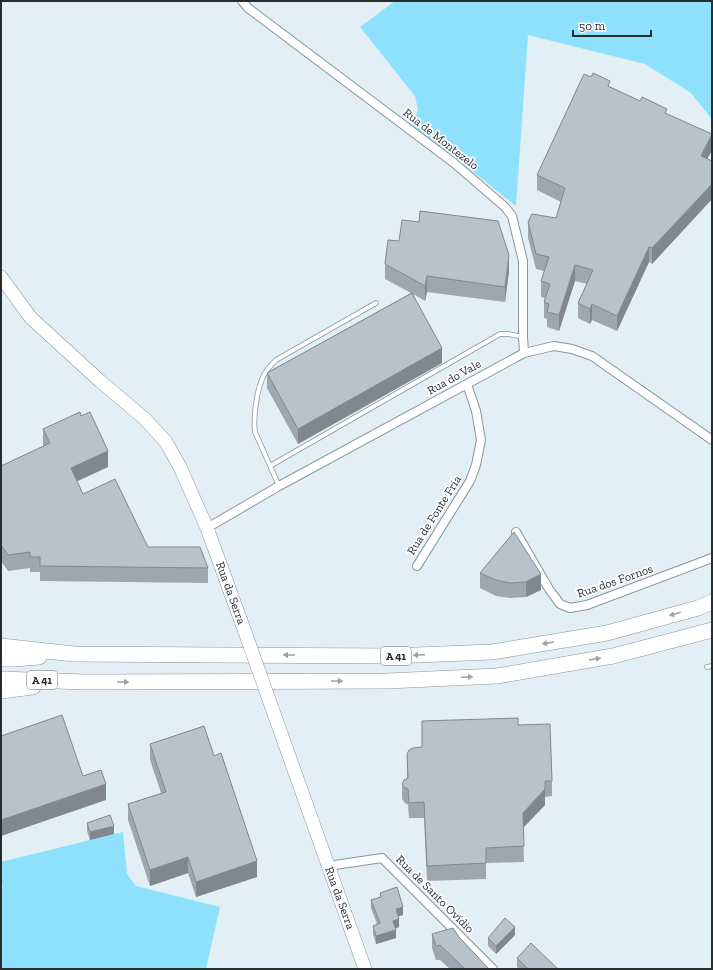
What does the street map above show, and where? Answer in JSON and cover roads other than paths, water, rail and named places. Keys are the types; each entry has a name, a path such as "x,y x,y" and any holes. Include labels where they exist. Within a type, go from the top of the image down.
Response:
{"highway":[{"name":"A 41","path":"1,659 74,654 391,656 492,652 607,633 698,608 712,602"},
{"name":"A 41","path":"1,679 84,682 387,681 497,676 613,656 712,630"},
{"path":"1,646 74,654"},
{"path":"1,690 84,682"}],"main road":[{"name":"Rua da Serra","path":"1,277 31,318 100,381 145,419 166,442 180,466 207,528 365,969"}],"street":[{"name":"Rua de Montezelo","path":"242,1 248,8 454,163 505,207 512,216 523,261 522,337 524,353"},
{"name":"Rua do Vale","path":"207,528 279,486 524,353 554,346 572,349 592,356 712,440"},
{"name":"Rua de Fonte Fria","path":"417,566 470,481 476,465 481,440 476,411 467,384"},
{"name":"Rua dos Fornos","path":"516,532 549,589 560,604 570,608 587,605 712,558"},
{"name":"Rua de Santo Ovídio","path":"328,866 382,858 493,969"}],"lane":[{"path":"279,486 255,432 254,424 259,387 264,374 276,360 376,303"},
{"path":"270,466 500,334 522,337"}]}
